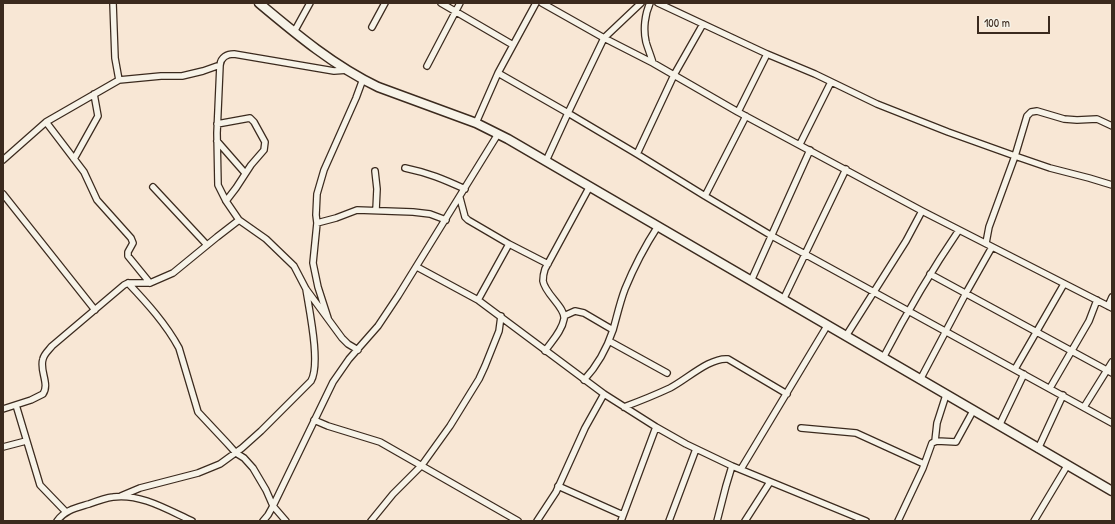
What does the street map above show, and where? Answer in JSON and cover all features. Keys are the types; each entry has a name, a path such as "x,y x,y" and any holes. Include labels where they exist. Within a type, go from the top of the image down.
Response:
{"street":[{"path":"114,3 115,58 119,80"},
{"path":"259,3 294,32 363,79 390,92 476,123 498,134 590,186 1112,492"},
{"path":"294,32 310,3"},
{"path":"372,27 384,3"},
{"path":"441,3 513,45"},
{"path":"427,66 460,3"},
{"path":"476,123 498,73 536,3"},
{"path":"542,3 604,38 653,63 738,112 922,211 1110,307 1112,297"},
{"path":"546,161 604,38 641,3"},
{"path":"650,3 644,28 645,40 653,63"},
{"path":"658,3 884,107 948,132 1050,168 1112,185"},
{"path":"637,154 674,75 703,24"},
{"path":"348,70 334,71 229,54 223,58 220,65 217,124 218,185 226,201 239,220 266,239 294,266 306,288 328,318 348,344 358,350"},
{"path":"738,112 767,54"},
{"path":"3,160 46,122 119,80 162,76 182,76 220,65"},
{"path":"498,73 637,154 772,236 946,330 1112,423"},
{"path":"328,318 318,287 313,263 317,222 317,201 320,184 326,166 363,79"},
{"path":"800,144 832,82"},
{"path":"74,159 98,116 94,94"},
{"path":"986,243 989,227 1015,156 1027,116 1031,112 1037,111 1054,117 1077,120 1097,119 1112,126"},
{"path":"705,196 746,116"},
{"path":"217,124 248,118 254,122 265,142 264,150 245,173 226,201"},
{"path":"46,122 87,177 97,200 131,238 133,243 128,254 150,283"},
{"path":"263,521 273,506 333,382 378,326 466,189 498,134"},
{"path":"217,141 245,173"},
{"path":"751,281 810,150"},
{"path":"405,168 426,172 466,189"},
{"path":"783,300 846,170"},
{"path":"375,171 377,193 376,210"},
{"path":"153,186 207,245"},
{"path":"545,351 558,332 564,316 563,311 549,294 543,281 548,264 590,186"},
{"path":"3,194 95,310"},
{"path":"460,198 466,218 509,244 548,264"},
{"path":"317,222 336,218 354,210 398,210 430,214 446,220"},
{"path":"846,336 922,211"},
{"path":"3,409 38,397 44,393 46,388 42,362 45,355 52,346 119,289 128,283 150,283 173,273 239,220"},
{"path":"584,380 597,364 609,341 625,290 638,260 658,226"},
{"path":"883,358 908,310 959,230"},
{"path":"478,300 509,244"},
{"path":"920,380 992,247"},
{"path":"417,267 478,300 584,380 656,427 696,449 732,466 851,518 866,521"},
{"path":"930,274 1110,372"},
{"path":"128,283 145,301 174,339 179,348 198,412 256,472 273,506 286,521"},
{"path":"1015,369 1064,284"},
{"path":"57,521 66,512 102,499 121,496 140,488 198,473 213,467 236,453 261,431 306,387 313,378 315,366 313,338 306,288"},
{"path":"1050,388 1094,312 1097,300"},
{"path":"564,316 575,311 584,313 613,330"},
{"path":"371,521 393,494 422,465 446,432 479,378 499,331 500,316"},
{"path":"741,470 827,326"},
{"path":"609,341 667,374"},
{"path":"624,407 672,387 703,367 723,359 728,360 787,394"},
{"path":"1084,407 1110,372 1112,362"},
{"path":"999,426 1024,374"},
{"path":"537,521 558,486 604,394"},
{"path":"898,521 924,464 930,446 935,441 937,423 946,395"},
{"path":"1038,448 1063,395"},
{"path":"16,405 40,485 66,512"},
{"path":"935,441 956,442 973,411"},
{"path":"314,420 339,430 380,442 518,521"},
{"path":"558,486 622,518 656,427"},
{"path":"800,428 856,433 924,464"},
{"path":"3,447 26,440"},
{"path":"668,521 696,449"},
{"path":"717,521 732,466"},
{"path":"1034,521 1067,466"},
{"path":"745,521 770,482"},
{"path":"121,496 141,499 192,521"}]}
